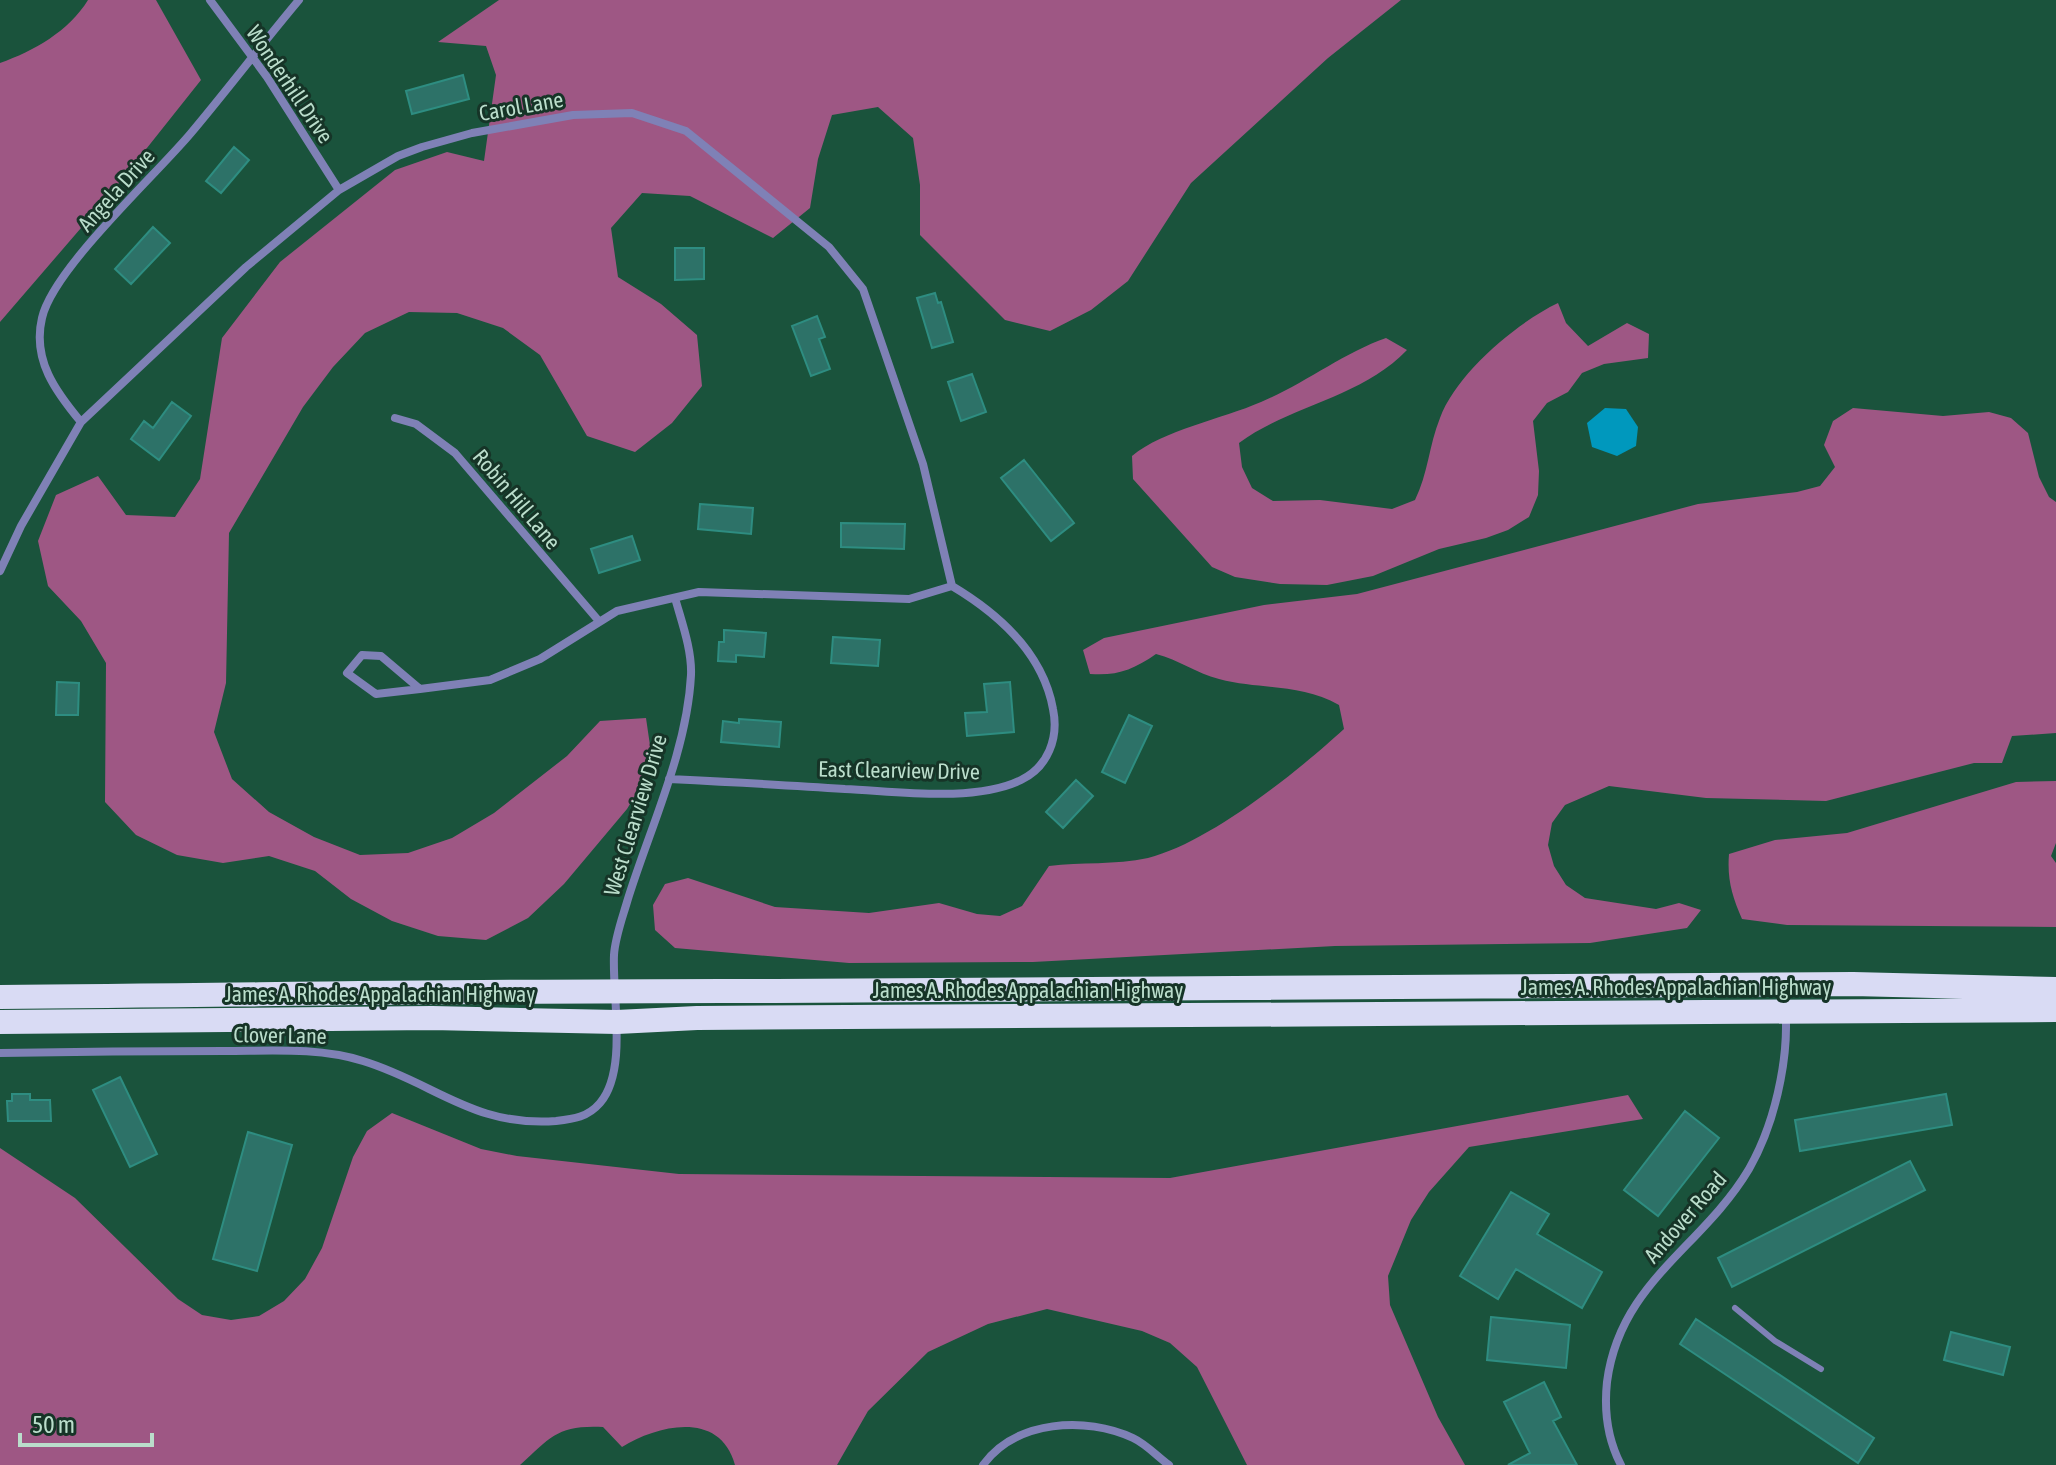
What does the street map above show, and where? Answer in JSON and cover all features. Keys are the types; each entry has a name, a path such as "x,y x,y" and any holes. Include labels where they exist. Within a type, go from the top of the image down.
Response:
{"highway":[{"name":"James A. Rhodes Appalachian Highway","path":"0,997 416,994 613,989 1781,985 2056,989"},
{"name":"James A. Rhodes Appalachian Highway","path":"0,1022 432,1018 617,1022 697,1018 2056,1010"}],"street":[{"name":"Wonderhill Drive","path":"210,0 252,55 339,190"},
{"name":"Angela Drive","path":"81,422 50,380 43,365 40,330 46,304 65,275 191,133 299,0"},
{"name":"Carol Lane","path":"0,571 21,526 81,422 246,267 339,190 398,156 433,143 573,115 632,113 686,131 829,247 863,289 923,464 952,586"},
{"name":"Robin Hill Lane","path":"395,418 416,424 455,453 598,620"},
{"path":"420,689 381,656 362,655 347,673 376,694 420,689 490,680 540,659 598,620 617,611 699,592 909,599 952,586"},
{"name":"East Clearview Drive","path":"669,779 918,793 1001,787 1036,771 1045,760 1054,735 1049,686 1030,654 1009,630 975,599 952,586"},
{"name":"West Clearview Drive","path":"617,1022 613,989 614,951 669,779 691,675 675,598"},
{"name":"Andover Road","path":"1621,1465 1606,1410 1607,1379 1618,1332 1633,1306 1726,1202 1762,1142 1775,1094 1787,1013 1781,985"},
{"name":"Clover Lane","path":"0,1053 322,1052 387,1069 477,1112 543,1122 579,1117 594,1109 605,1097 612,1080 617,1022"},
{"path":"983,1465 990,1455 1022,1435 1058,1424 1097,1427 1135,1439 1169,1465"}],"lane":[{"path":"1735,1308 1768,1336 1821,1369"}],"shaded area":[{"path":"88,0 156,0 201,80 112,192 0,322 0,63 50,39 71,21"},
{"path":"499,0 1401,0 1328,58 1191,183 1128,281 1091,310 1050,331 1005,320 920,235 920,185 913,138 878,107 832,115 818,159 810,208 773,238 690,196 642,193 611,228 618,277 661,304 697,335 702,386 672,423 635,452 587,436 540,355 503,328 457,313 409,312 365,333 333,367 303,407 229,533 226,683 214,732 232,779 269,812 314,837 360,855 408,853 452,838 494,813 567,756 600,721 646,718 653,766 627,809 564,884 528,918 486,940 438,936 392,921 351,899 315,871 269,856 223,863 177,855 136,835 105,802 106,663 81,621 48,586 38,541 56,495 98,476 126,515 175,517 200,479 222,338 280,262 395,170 447,152 484,161 496,75 486,46 438,42"},
{"path":"1558,303 1566,323 1588,346 1627,323 1649,334 1648,358 1604,364 1582,373 1568,392 1547,403 1533,421 1539,471 1538,495 1529,517 1508,530 1439,549 1373,576 1327,585 1280,584 1235,577 1212,567 1133,479 1132,456 1145,447 1176,432 1261,402 1386,338 1407,350 1369,379 1281,419 1239,443 1242,467 1252,488 1273,501 1320,500 1392,509 1415,500 1440,418 1459,384 1506,337"},
{"path":"1853,408 1943,416 1989,412 2011,418 2028,433 2039,477 2049,497 2056,502 2056,733 2012,736 2002,763 1974,763 1826,801 1706,798 1609,786 1565,805 1552,823 1548,845 1554,866 1566,885 1585,898 1656,909 1679,903 1701,910 1687,928 1590,943 1335,946 1033,962 849,963 675,948 655,930 653,905 665,884 688,878 775,907 869,913 939,903 977,914 1000,916 1022,906 1049,866 1136,860 1172,850 1198,838 1251,804 1325,746 1344,729 1339,705 1310,693 1219,679 1156,654 1124,671 1090,674 1083,650 1104,638 1264,605 1357,594 1698,504 1797,492 1820,486 1835,467 1824,445 1833,421"},
{"path":"2056,781 2056,843 2051,856 2056,863 2056,927 1787,925 1742,919 1735,903 1729,854 1775,840 1847,833 2016,782"},
{"path":"1628,1095 1643,1119 1469,1147 1429,1192 1411,1220 1388,1276 1390,1305 1438,1417 1465,1465 1247,1465 1197,1367 1170,1343 1142,1331 1047,1309 988,1324 928,1352 868,1411 837,1465 735,1465 727,1448 716,1436 702,1429 670,1429 622,1447 603,1427 588,1427 557,1434 520,1465 0,1465 0,1148 75,1198 178,1299 202,1315 231,1320 259,1316 284,1301 305,1279 322,1248 353,1157 367,1131 392,1113 481,1149 517,1156 679,1174 1170,1178"}],"water":[{"path":"1605,408 1626,409 1638,427 1636,446 1617,456 1592,447 1587,423"}],"building":[{"path":"463,75 469,99 412,114 406,91"},
{"path":"234,147 249,160 221,193 206,181"},
{"path":"153,227 170,243 131,284 115,269"},
{"path":"675,248 704,248 704,279 675,280"},
{"path":"935,293 938,303 941,302 953,342 932,348 917,298"},
{"path":"817,316 825,337 819,339 830,369 811,376 792,326"},
{"path":"972,374 986,412 961,421 948,382"},
{"path":"172,402 191,416 159,460 131,439 144,421 153,428"},
{"path":"1024,460 1074,523 1051,541 1001,478"},
{"path":"700,504 753,508 751,534 698,529"},
{"path":"841,523 905,524 904,549 841,547"},
{"path":"632,536 640,560 599,573 591,549"},
{"path":"724,630 766,633 764,657 736,655 736,662 718,661 719,642 724,642"},
{"path":"833,637 880,640 878,666 831,663"},
{"path":"57,682 79,683 78,715 56,715"},
{"path":"1010,682 1014,732 967,736 965,713 987,712 984,684"},
{"path":"1129,715 1152,726 1125,783 1102,772"},
{"path":"739,719 781,722 779,747 721,742 723,721 739,723"},
{"path":"1076,780 1093,796 1063,828 1046,812"},
{"path":"120,1077 157,1154 130,1167 93,1090"},
{"path":"12,1094 30,1094 30,1100 50,1100 51,1121 8,1121 7,1101 12,1101"},
{"path":"1946,1094 1952,1125 1800,1151 1795,1120"},
{"path":"1685,1111 1719,1138 1658,1216 1624,1190"},
{"path":"248,1132 292,1145 257,1271 213,1259"},
{"path":"1910,1161 1925,1190 1732,1287 1718,1258"},
{"path":"1511,1192 1549,1214 1537,1234 1602,1272 1582,1308 1516,1269 1498,1299 1460,1276"},
{"path":"1491,1317 1570,1325 1566,1368 1487,1360"},
{"path":"1696,1319 1874,1438 1858,1463 1680,1344"},
{"path":"1951,1332 2010,1347 2003,1375 1944,1360"},
{"path":"1544,1382 1561,1417 1553,1421 1577,1465 1508,1465 1530,1453 1504,1402"}]}
